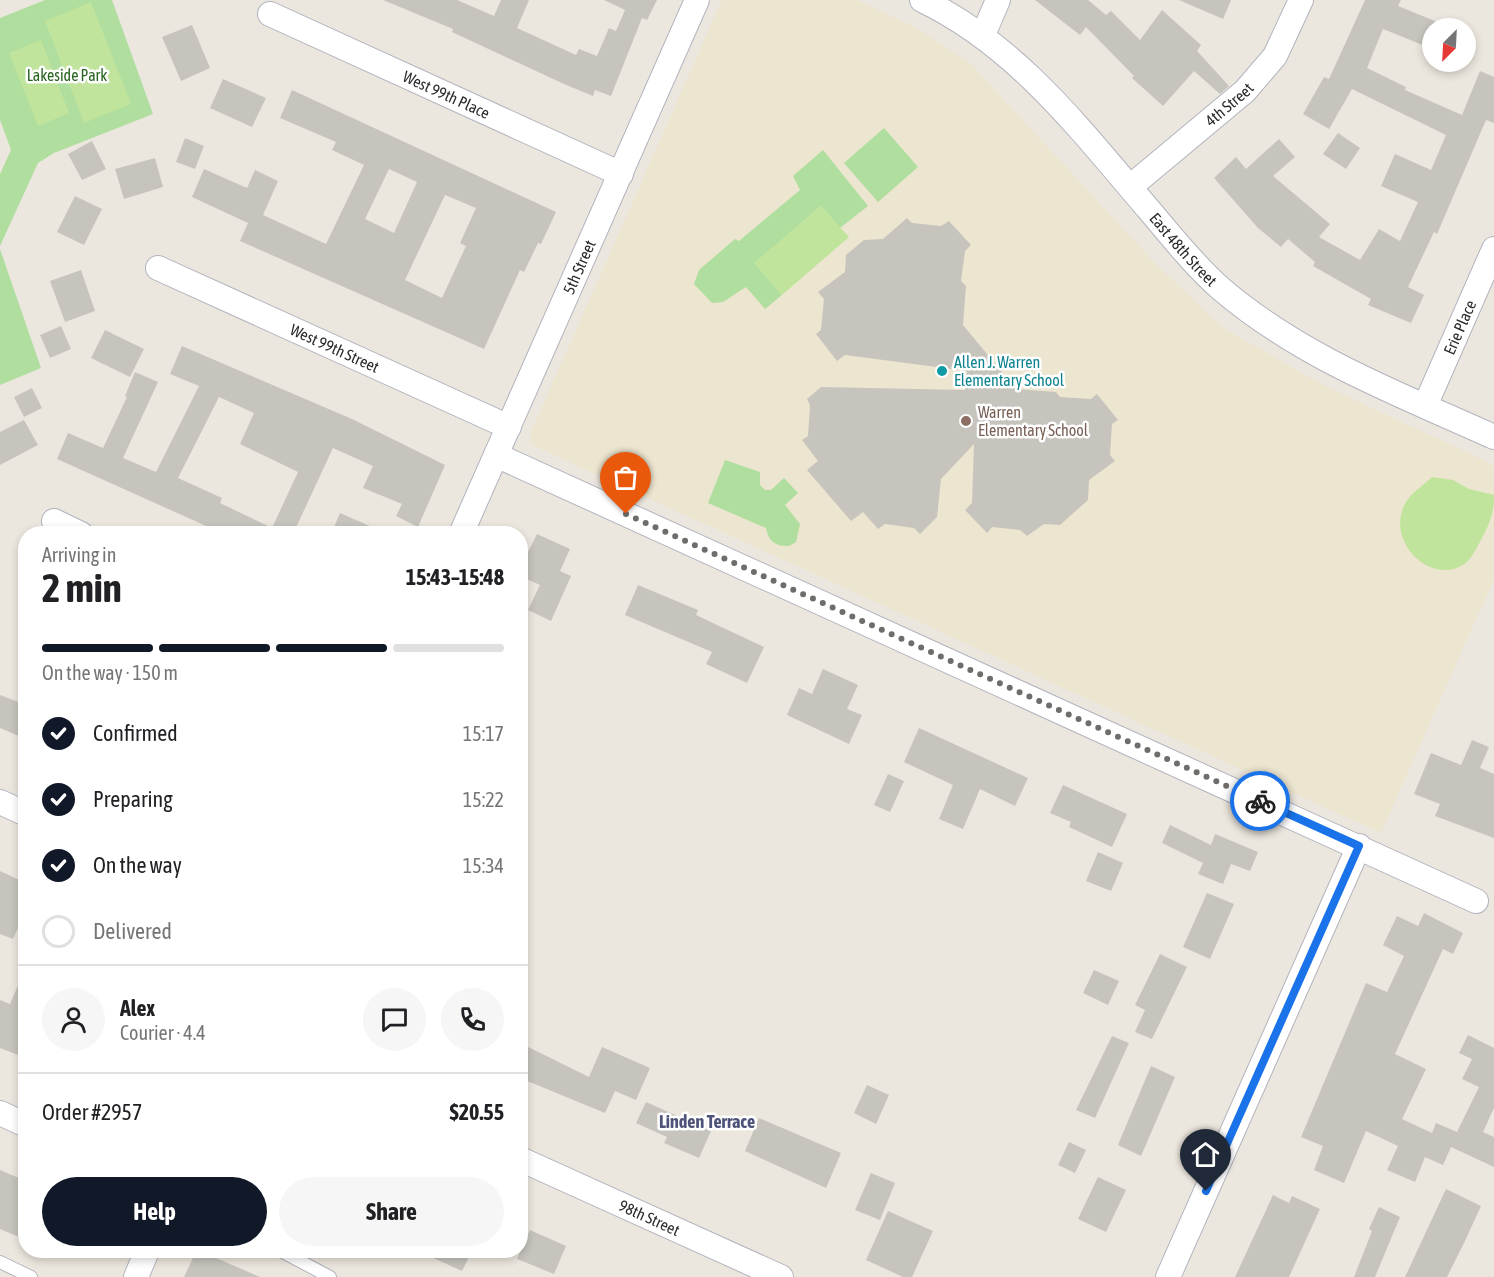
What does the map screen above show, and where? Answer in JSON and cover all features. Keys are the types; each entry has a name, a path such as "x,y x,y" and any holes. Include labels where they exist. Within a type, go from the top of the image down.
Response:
{"street":[{"name":"5th Street","path":"465,526 697,0"},
{"name":"East 48th Street","path":"922,0 983,35 1048,93 1091,140 1194,263 1220,288 1285,336 1330,363 1494,437"},
{"path":"983,35 998,0"},
{"name":"4th Street","path":"1130,187 1245,91 1275,56 1301,0"},
{"name":"West 99th Place","path":"270,14 621,174"},
{"name":"Erie Place","path":"1425,406 1494,249"},
{"name":"West 99th Street","path":"158,268 509,427"},
{"path":"496,455 1476,900"},
{"path":"54,521 64,526"},
{"path":"0,802 18,810"},
{"path":"1168,1277 1359,846"},
{"path":"0,1113 18,1121"},
{"name":"98th Street","path":"528,1163 781,1277"},
{"path":"136,1277 144,1258"}],"lane":[{"path":"294,1258 330,1277"},
{"path":"0,1262 31,1277"}],"shaded area":[{"name":"Warren Elementary School","path":"722,0 857,0 917,28 970,63 1153,261 1222,327 1323,385 1494,465 1494,579 1381,833 530,444 531,432"}],"green space":[{"name":"Lakeside Park","path":"45,0 112,0 153,114 54,153 38,163 0,246 0,174 11,150 0,120 0,18"},
{"path":"91,2 131,104 84,123 45,21"},
{"path":"41,40 69,113 38,126 9,53"},
{"path":"884,128 918,167 878,202 844,163"},
{"path":"823,150 868,206 840,228 821,206 755,263 782,295 765,309 746,287 723,302 712,303 694,284 699,270 735,239 739,241 800,190 793,176"},
{"path":"821,206 849,237 782,295 754,263"},
{"path":"0,249 41,368 0,385"},
{"path":"725,460 760,472 760,485 765,490 771,490 784,478 798,493 785,505 800,524 796,542 789,546 777,544 771,540 766,528 708,503"},
{"path":"1432,477 1453,480 1469,489 1494,495 1491,517 1477,547 1467,562 1454,569 1440,570 1426,565 1414,556 1405,544 1401,530 1401,514 1408,499"}],"building":[{"path":"383,0 457,0 494,16 501,0 529,0 517,28 576,55 579,49 597,56 609,28 616,31 625,10 604,0 657,0 647,20 642,18 611,96 595,90 593,96 452,32 453,29"},
{"path":"1035,0 1088,0 1106,15 1111,11 1140,40 1162,10 1201,45 1197,51 1229,86 1220,94 1194,71 1163,106 1132,78 1134,76 1086,27 1080,35"},
{"path":"1179,0 1231,0 1223,19"},
{"path":"1365,0 1401,0 1398,6 1428,18 1422,18 1422,45 1383,29 1367,68 1406,87 1405,90 1462,115 1480,71 1494,77 1494,123 1486,120 1437,234 1434,232 1408,287 1424,295 1411,323 1368,305 1371,299 1313,266 1315,262 1288,239 1281,247 1258,228 1214,178 1236,157 1246,169 1279,139 1295,157 1273,176 1330,224 1319,237 1360,260 1379,229 1400,241 1418,202 1381,186 1395,154 1431,170 1446,135 1352,89 1329,129 1303,114 1324,77 1329,79"},
{"path":"192,25 210,68 181,81 162,37"},
{"path":"223,79 266,98 252,127 210,108"},
{"path":"292,90 556,212 541,244 538,243 524,272 520,270 484,349 240,241 248,223 192,197 204,169 247,188 255,170 278,181 263,215 326,244 364,165 332,150 336,142 280,118","holes":["389,169 417,182 394,233 365,219","445,195 476,208 460,243 466,246 442,298 405,280"]},
{"path":"1338,133 1360,148 1346,169 1323,154"},
{"path":"185,138 204,146 195,169 176,162"},
{"path":"92,141 106,169 82,180 68,154"},
{"path":"155,158 163,187 124,199 115,169"},
{"path":"75,196 102,209 84,245 57,232"},
{"name":"Allen J. Warren Elementary School","path":"907,218 912,223 941,226 949,221 971,245 965,251 961,281 966,286 963,325 1016,389 1056,392 1060,397 1091,399 1097,394 1118,420 1112,424 1110,455 1115,461 1089,480 1088,500 1060,525 1044,524 1027,536 1020,530 992,527 987,533 965,510 972,503 974,444 941,479 937,517 920,534 914,528 885,524 878,529 863,512 851,521 807,470 818,461 802,440 808,436 810,405 807,399 821,387 965,390 967,371 845,355 837,361 816,334 821,330 824,299 818,292 845,272 846,255 864,240 883,239"},
{"path":"81,270 95,311 65,322 50,281"},
{"path":"61,326 71,349 50,358 40,335"},
{"path":"105,330 144,349 130,377 91,358"},
{"path":"182,346 352,419 445,465 418,526 396,516 402,504 363,488 373,466 333,448 297,526 273,526 298,472 240,444 254,413 219,397 178,478 222,498 220,503 268,526 206,526 57,459 68,433 103,448 127,397 125,396 135,372 158,382 123,458 156,472 199,386 170,374"},
{"path":"32,388 42,408 24,417 14,397"},
{"path":"24,420 38,445 0,465 0,432"},
{"path":"340,513 370,526 334,526"},
{"path":"537,534 570,549 560,571 571,576 551,621 528,610 540,585 528,580 528,552"},
{"path":"638,585 698,610 696,615 764,647 747,683 706,664 712,652 625,615"},
{"path":"823,669 858,685 847,709 862,715 849,744 787,715 799,688 812,694"},
{"path":"0,695 18,702 18,736 0,728"},
{"path":"919,728 1028,778 1015,806 980,789 963,829 939,819 953,785 904,762"},
{"path":"1472,740 1489,747 1480,768 1494,774 1494,838 1435,816 1440,804 1414,794 1431,753 1461,765"},
{"path":"888,774 904,781 890,812 874,805"},
{"path":"1063,785 1127,814 1112,847 1069,827 1071,822 1050,813"},
{"path":"1170,825 1211,845 1215,834 1258,852 1250,871 1231,864 1223,884 1198,874 1203,863 1162,843"},
{"path":"1098,852 1123,863 1111,891 1086,881"},
{"path":"0,871 18,879 18,928 13,939 0,934"},
{"path":"1207,893 1234,904 1210,959 1183,947"},
{"path":"1424,913 1463,933 1453,954 1443,949 1395,1054 1426,1069 1402,1119 1432,1133 1436,1123 1457,1132 1479,1087 1462,1079 1472,1059 1459,1053 1468,1035 1494,1048 1494,1108 1483,1132 1494,1137 1494,1167 1451,1147 1443,1165 1425,1157 1415,1182 1387,1170 1398,1146 1366,1131 1344,1183 1314,1170 1323,1146 1301,1137 1366,983 1387,992 1404,956 1383,945 1397,916 1418,926"},
{"path":"1160,954 1187,967 1152,1039 1135,1032 1145,1010 1135,1005"},
{"path":"1094,970 1119,981 1108,1005 1083,993"},
{"path":"18,986 18,1055 0,1048 0,1000 10,1004"},
{"path":"1112,1036 1129,1043 1095,1118 1076,1110"},
{"path":"528,1047 589,1077 602,1047 650,1068 636,1100 615,1091 605,1113 528,1081"},
{"path":"1151,1066 1175,1077 1141,1156 1118,1145"},
{"path":"867,1085 889,1095 876,1124 854,1113"},
{"path":"646,1102 711,1131 699,1158 664,1143 667,1137 636,1123"},
{"path":"759,1118 841,1153 826,1188 745,1151"},
{"path":"1069,1142 1086,1150 1075,1173 1058,1165"},
{"path":"0,1170 18,1178 18,1237 0,1229"},
{"path":"871,1173 895,1183 880,1220 855,1210"},
{"path":"1098,1177 1126,1190 1106,1232 1078,1219"},
{"path":"1446,1189 1481,1206 1464,1243 1447,1277 1405,1277"},
{"path":"1273,1195 1289,1203 1292,1196 1320,1209 1289,1277 1235,1277"},
{"path":"1379,1207 1400,1217 1375,1277 1354,1277 1372,1231 1369,1229"},
{"path":"888,1211 933,1231 912,1277 903,1277 866,1260"},
{"path":"530,1230 566,1246 554,1274 517,1259 528,1258"},
{"path":"193,1258 216,1258 260,1277 184,1277"},
{"path":"433,1258 468,1258 462,1271"}],"way so far":[{"path":"626,514 1260,801"}],"place":[{"name":"Allen J. Warren Elementary School","path":"942,371"},
{"name":"Warren Elementary School","path":"966,421"}],"district":[{"name":"Linden Terrace","path":"707,1122"}],"route":[{"path":"1206,1191 1359,846 1260,801"}]}
